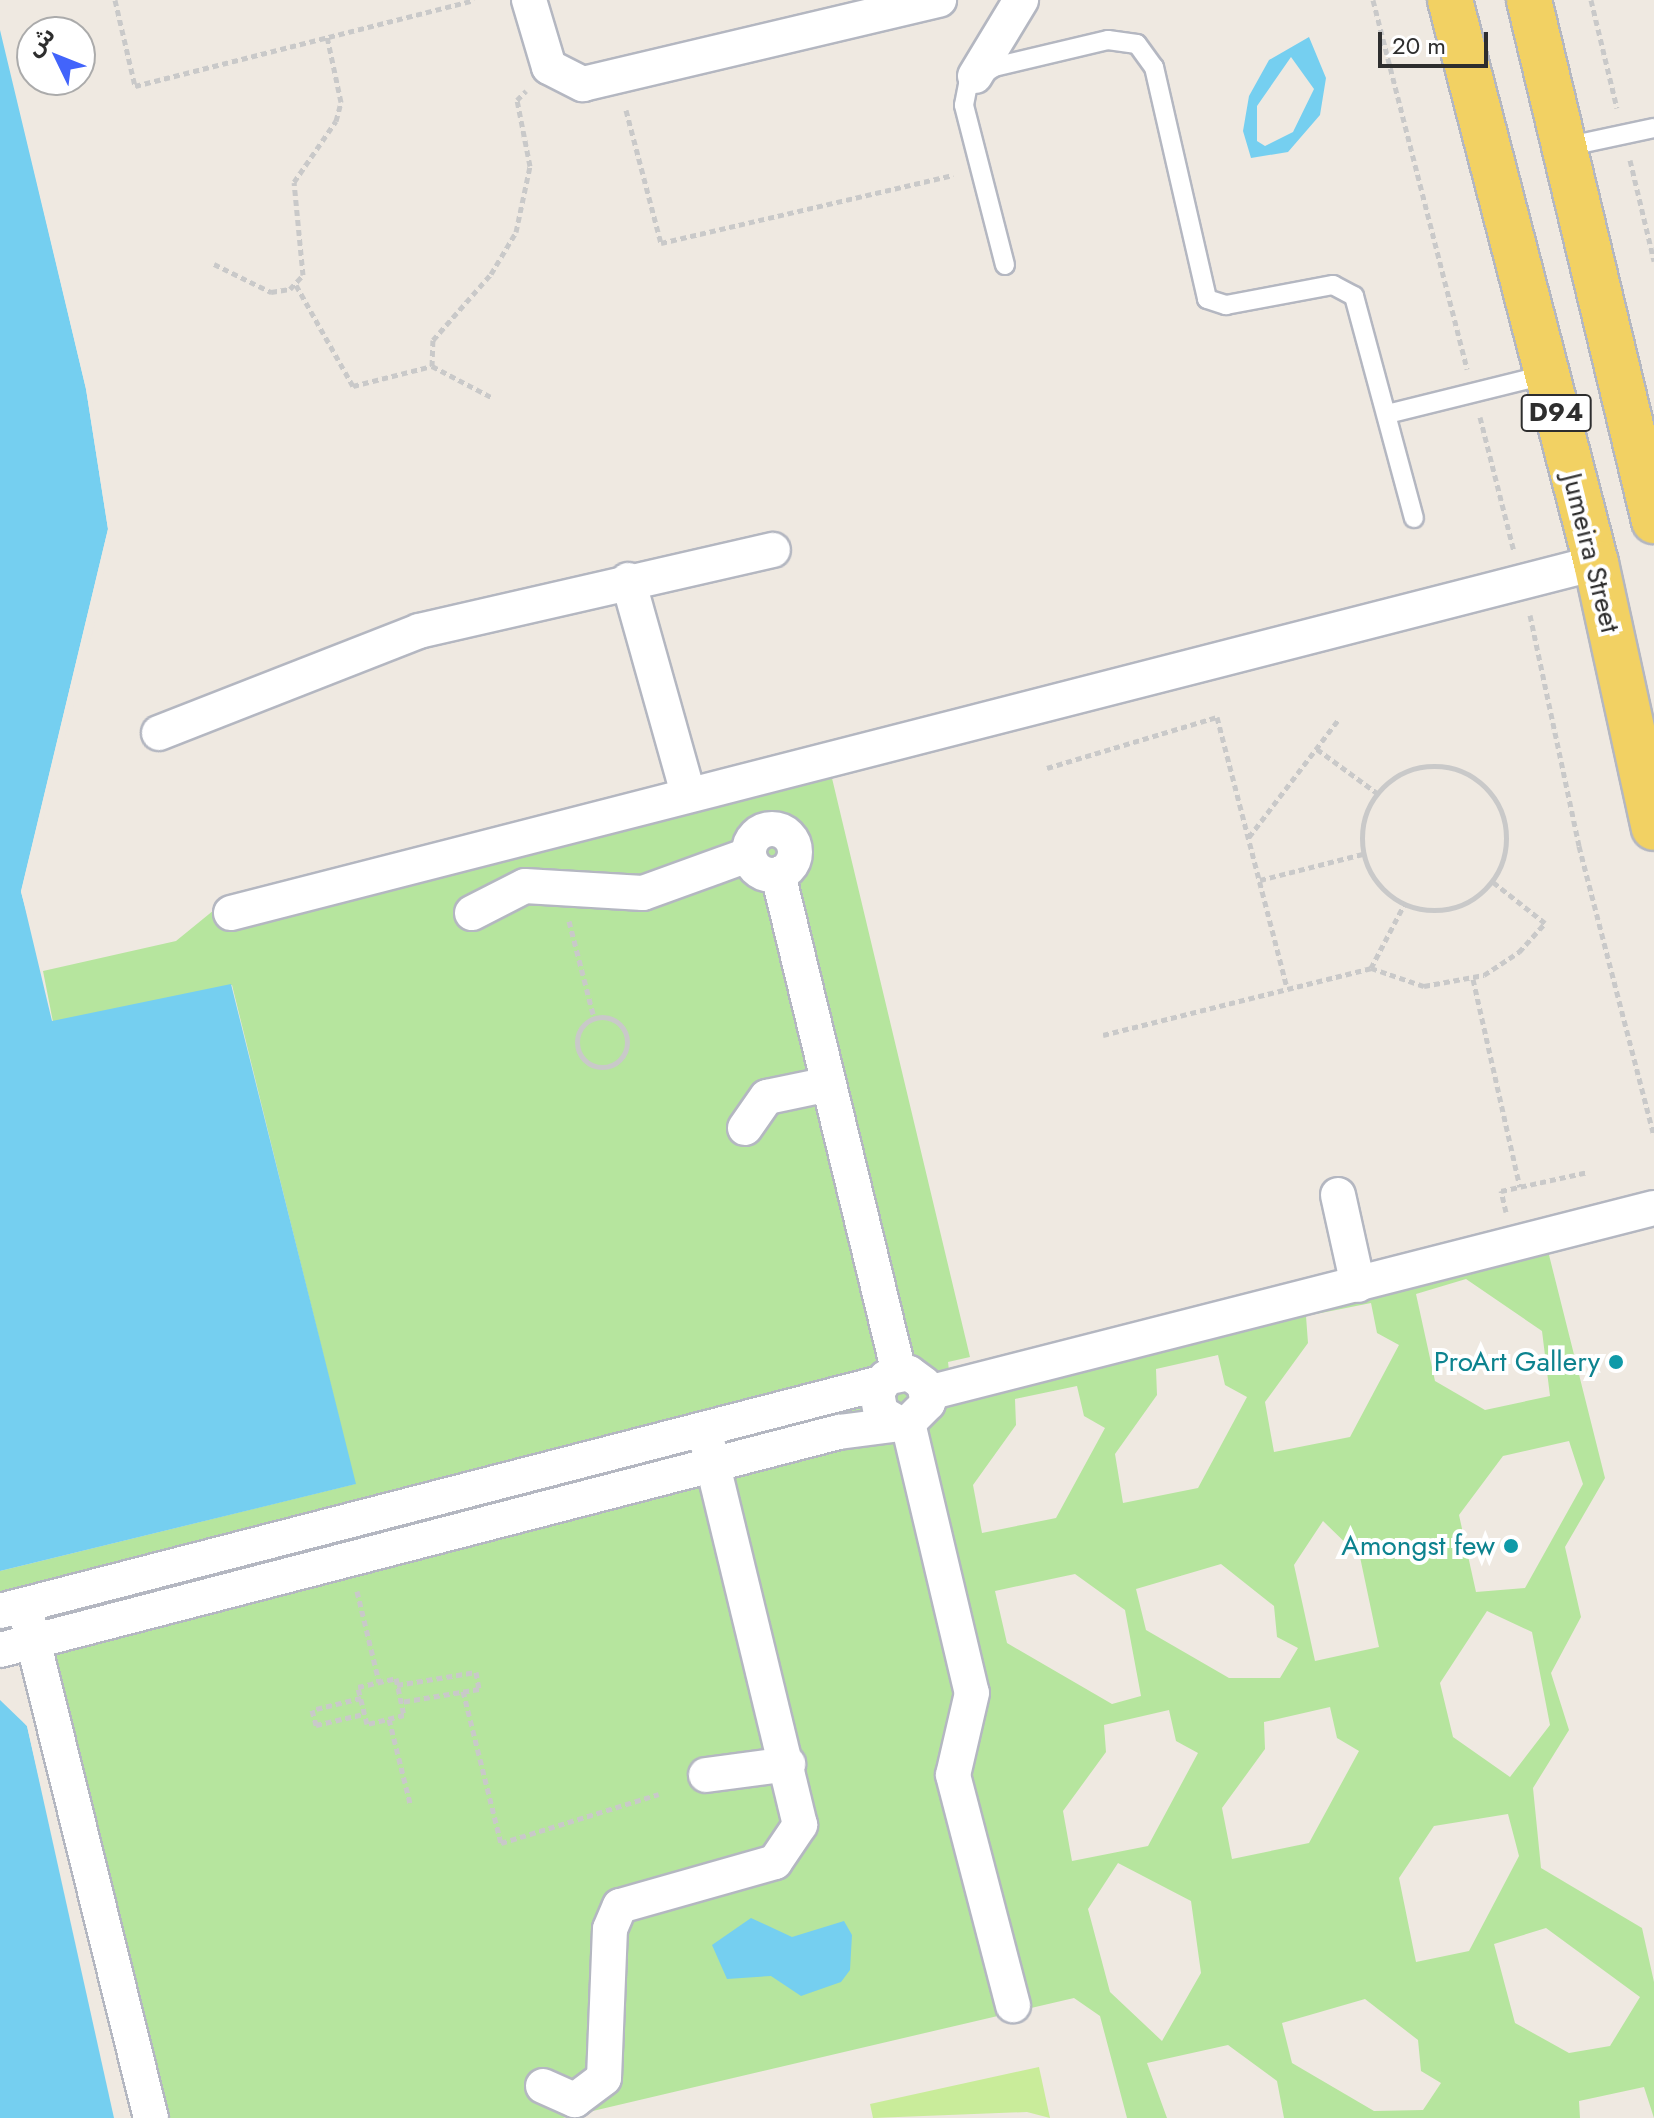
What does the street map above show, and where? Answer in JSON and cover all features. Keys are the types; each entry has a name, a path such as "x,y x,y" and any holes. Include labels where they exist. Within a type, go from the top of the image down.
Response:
{"main road":[{"name":"Jumeira Street","path":"1450,0 1596,563 1654,828"},
{"name":"D94","path":"1529,0 1654,521"}],"street":[{"path":"529,0 549,67 583,84 939,0"},
{"path":"975,76 1021,0"},
{"path":"159,733 392,639 628,580 773,550"},
{"path":"231,913 1596,563"},
{"path":"628,580 688,794"},
{"path":"472,913 506,891 561,889 643,893 748,855 759,872 778,874 829,1084 890,1378 881,1413 903,1423"},
{"path":"745,1128 767,1097 829,1084"},
{"path":"1338,1195 1358,1285"},
{"path":"928,1393 1654,1208"},
{"path":"0,1650 33,1641 362,1556 713,1466 903,1423 924,1412 928,1393 917,1377 890,1378 705,1432 12,1608 33,1641 151,2118"},
{"path":"903,1423 972,1693 953,1775 1013,2005"},
{"path":"543,2086 575,2100 604,2078 610,1929 620,1906 787,1853 800,1825 788,1764 705,1432"},
{"path":"362,1556 365,1518"},
{"path":"706,1775 788,1764"}],"lane":[{"path":"1005,265 964,105 975,76 1108,40 1137,44 1154,67 1207,299 1219,306 1321,285 1345,289 1359,308 1414,518"},
{"path":"1565,147 1654,128"},
{"path":"1387,414 1545,375"}],"path":[{"path":"115,0 135,86 474,0"},
{"path":"296,285 305,265 294,182 340,110 327,36"},
{"path":"432,366 433,340 491,274 516,232 530,166 517,100 549,67"},
{"path":"618,78 661,243 980,169"},
{"path":"214,264 271,292 296,285"},
{"path":"296,285 353,386 432,366 491,397"},
{"path":"1047,768 1217,717 1287,987"},
{"path":"1249,838 1338,720"},
{"path":"1316,749 1377,793"},
{"path":"1433,765 1478,780 1505,820 1506,852 1493,882 1452,909 1404,905 1378,884 1363,854 1364,822 1377,793 1402,774 1433,765"},
{"path":"1259,880 1363,854"},
{"path":"1103,1035 1371,968 1424,986 1473,979 1519,952 1545,923 1493,882"},
{"path":"561,889 594,1018"},
{"path":"1371,968 1404,905"},
{"path":"1473,979 1520,1187"},
{"path":"594,1018 615,1019 627,1036 623,1057 605,1068 579,1053 578,1032 594,1018"},
{"path":"1514,1244 1501,1191 1588,1172"},
{"path":"362,1556 379,1682"},
{"path":"397,1685 476,1672 479,1689 401,1702"},
{"path":"396,1678 397,1685 404,1715 367,1724 358,1687 396,1678"},
{"path":"463,1691 501,1843 659,1794"},
{"path":"361,1698 312,1710 316,1725 364,1714"},
{"path":"389,1719 410,1803"}],"green space":[{"path":"831,774 970,1357 948,1362 953,1404 1546,1243 1605,1478 1565,1547 1581,1617 1551,1673 1569,1730 1533,1788 1541,1868 1642,1928 1654,1982 1654,2118 1644,2087 1579,2101 1580,2118 1284,2118 1277,2081 1228,2045 1147,2063 1167,2118 1127,2118 1100,2016 1074,1998 563,2118 145,2118 44,1660 0,1661 0,1571 355,1484 232,985 53,1022 43,971 176,941 214,910 220,927","holes":["1466,1279 1542,1331 1550,1396 1485,1410 1435,1381 1416,1294","1371,1303 1377,1333 1399,1345 1350,1437 1274,1452 1265,1402 1308,1343 1306,1316","1218,1355 1225,1385 1247,1397 1198,1488 1123,1503 1115,1454 1157,1395 1156,1369","1077,1386 1084,1416 1105,1428 1056,1518 982,1533 973,1485 1016,1425 1015,1399","1569,1441 1583,1484 1525,1588 1476,1592 1459,1515 1503,1456","1323,1521 1360,1557 1379,1647 1315,1661 1294,1565","1221,1564 1274,1606 1277,1637 1298,1648 1280,1678 1229,1678 1146,1630 1136,1589","1075,1574 1125,1610 1141,1696 1112,1704 1007,1643 995,1591","1487,1611 1532,1632 1550,1725 1510,1777 1453,1737 1440,1683","1330,1707 1337,1738 1359,1751 1309,1843 1232,1859 1222,1808 1265,1749 1264,1722","1169,1710 1176,1741 1198,1753 1148,1846 1072,1861 1063,1811 1106,1752 1104,1725","1508,1814 1519,1856 1469,1951 1416,1962 1399,1878 1434,1826","1118,1863 1191,1901 1201,1973 1162,2041 1110,1992 1088,1909","1546,1928 1640,1997 1610,2046 1569,2053 1515,2023 1494,1944","1365,1999 1418,2040 1421,2071 1441,2083 1423,2110 1374,2111 1292,2063 1282,2023"]},
{"path":"1039,2067 1050,2118 1027,2112 873,2118 870,2104"}],"water":[{"path":"0,30 86,389 108,529 21,891 52,1021 231,984 356,1484 0,1571"},
{"path":"1309,37 1326,78 1320,115 1288,152 1251,158 1243,131 1249,96 1269,60","holes":["1291,57 1314,89 1293,132 1265,146 1257,141 1257,106"]},
{"path":"0,1700 27,1726 114,2118 0,2118"},
{"path":"751,1918 792,1937 844,1921 852,1935 850,1970 841,1982 801,1996 771,1976 727,1979 712,1945"}],"pier":[{"path":"17,96 90,388 112,529 94,626 25,891 38,925 43,971 21,892 108,529 86,389"},
{"path":"2,1697 31,1725 118,2118 27,1726"}],"place":[{"name":"ProArt Gallery","path":"1616,1362"},
{"name":"Amongst few","path":"1511,1546"}]}
